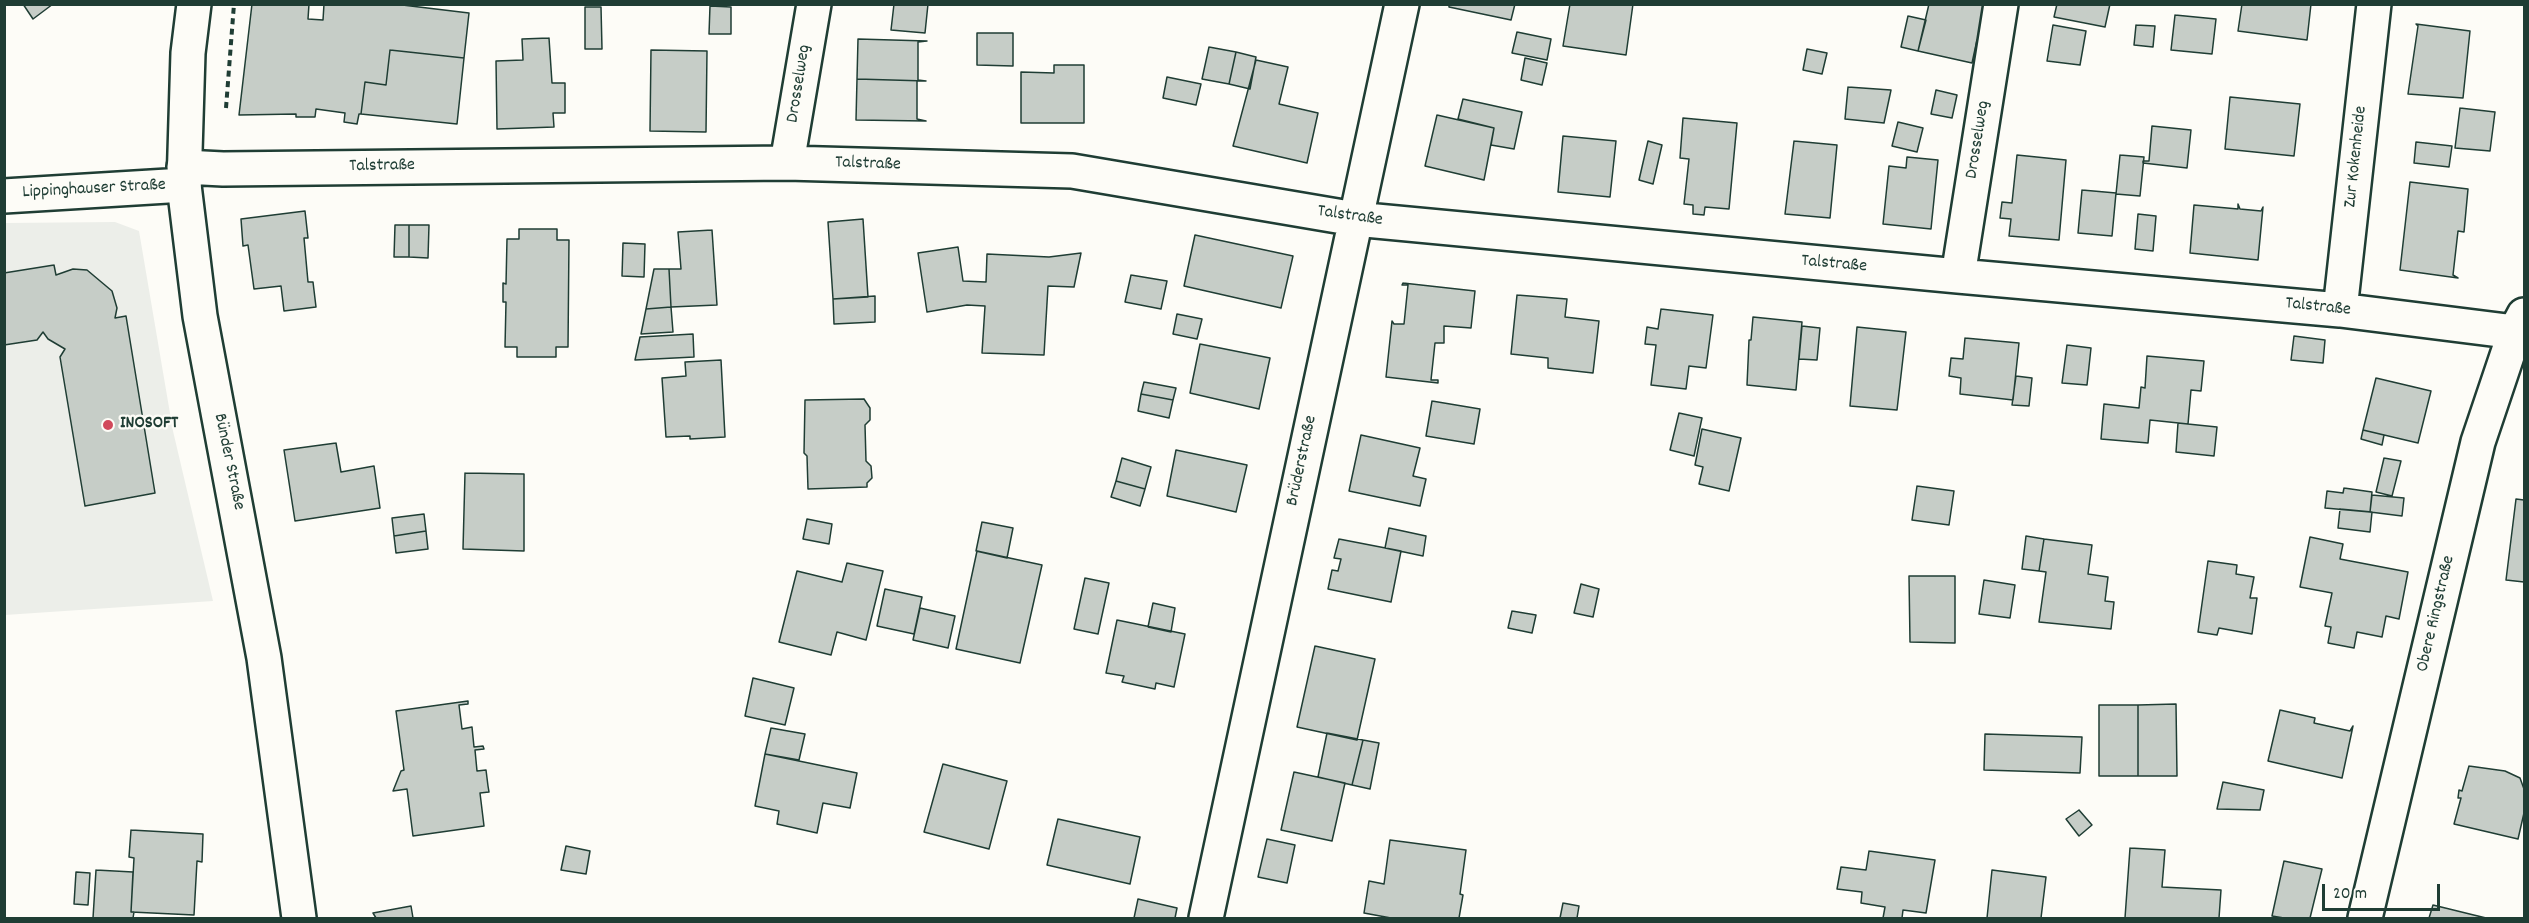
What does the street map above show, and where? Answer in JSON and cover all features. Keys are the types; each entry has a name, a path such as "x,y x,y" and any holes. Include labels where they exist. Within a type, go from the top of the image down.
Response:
{"street":[{"name":"Bünder Straße","path":"194,4 188,54 184,176 200,316 264,658 299,918"},
{"name":"Drosselweg","path":"787,163 814,4"},
{"name":"Brüderstraße","path":"1206,918 1402,4"},
{"name":"Drosselweg","path":"1958,276 2001,4"},
{"name":"Zur Kokenheide","path":"2340,310 2374,4"},
{"name":"Talstraße","path":"184,176 223,169 787,163 1072,171 1355,219 1958,276 2520,324"},
{"name":"Lippinghauser Straße","path":"4,196 184,176"},
{"name":"Obere Ringstraße","path":"2365,918 2478,442 2520,324"}],"shaded area":[{"path":"115,222 139,231 173,431 213,601 5,615 5,223"}],"building":[{"path":"23,4 53,4 33,19"},
{"path":"252,4 309,4 308,19 323,20 324,4 394,4 469,13 464,58 390,50 386,85 365,82 361,114 359,114 357,124 344,122 345,113 316,109 315,117 296,117 296,114 239,115"},
{"path":"894,4 928,4 925,33 891,30"},
{"path":"1449,4 1515,4 1511,20 1449,7"},
{"path":"1570,4 1633,4 1626,55 1563,46"},
{"path":"1929,4 1985,4 1980,41 1977,40 1972,63 1918,51"},
{"path":"2057,4 2110,4 2105,27 2054,17"},
{"path":"2242,4 2311,4 2307,40 2238,31"},
{"path":"710,6 731,7 731,34 709,34"},
{"path":"585,7 601,7 602,49 585,49"},
{"path":"2175,15 2216,19 2212,54 2171,50"},
{"path":"1908,16 1926,20 1918,51 1901,47"},
{"path":"2416,24 2470,31 2463,98 2408,94 2418,26"},
{"path":"2053,25 2086,31 2080,65 2047,61"},
{"path":"2136,25 2155,26 2153,47 2134,45"},
{"path":"1517,32 1551,39 1547,60 1512,53"},
{"path":"977,33 1013,33 1013,66 977,65"},
{"path":"549,38 552,83 565,83 565,113 553,113 554,127 497,129 496,61 523,60 522,39"},
{"path":"858,39 927,41 918,42 918,80 926,81 857,79"},
{"path":"1209,47 1236,52 1229,84 1202,79"},
{"path":"1807,49 1827,53 1822,74 1803,70"},
{"path":"390,50 464,58 457,124 361,114 365,82 386,85"},
{"path":"651,50 707,51 706,132 650,131"},
{"path":"1236,52 1256,57 1250,89 1229,84"},
{"path":"1525,58 1547,63 1542,85 1521,80"},
{"path":"1256,60 1288,67 1279,104 1318,113 1307,163 1233,146"},
{"path":"1054,65 1084,65 1084,123 1021,123 1021,72 1054,73"},
{"path":"1167,77 1201,84 1196,105 1163,98"},
{"path":"857,79 926,81 917,81 917,119 926,121 856,120"},
{"path":"1848,87 1891,90 1884,123 1845,119"},
{"path":"1936,90 1957,95 1952,118 1931,114"},
{"path":"2230,97 2300,104 2294,156 2225,149"},
{"path":"1463,99 1522,112 1514,149 1491,145 1494,128 1458,119"},
{"path":"2460,108 2495,112 2490,151 2455,148"},
{"path":"1437,115 1494,128 1484,180 1425,166"},
{"path":"1683,118 1737,123 1729,209 1705,207 1704,215 1693,214 1693,205 1684,204 1689,159 1680,158"},
{"path":"1898,122 1923,128 1917,152 1892,146"},
{"path":"2152,126 2191,130 2187,168 2143,163 2143,161 2149,161"},
{"path":"1563,136 1616,141 1610,197 1558,192"},
{"path":"1648,141 1662,145 1653,184 1639,180"},
{"path":"1794,141 1837,145 1830,218 1785,214"},
{"path":"2416,142 2452,146 2449,167 2414,163"},
{"path":"2017,155 2066,160 2059,240 2009,236 2011,219 2000,218 2002,202 2012,203"},
{"path":"2120,155 2144,157 2140,196 2116,194"},
{"path":"1907,157 1938,160 1931,229 1883,224 1889,166 1906,168"},
{"path":"2410,182 2468,189 2464,232 2458,231 2453,275 2458,278 2400,270"},
{"path":"2082,190 2116,193 2112,236 2078,233"},
{"path":"2238,204 2240,209 2261,211 2263,207 2258,260 2190,253 2194,205 2238,209"},
{"path":"305,211 308,238 304,238 308,282 313,282 316,307 284,311 281,286 254,289 248,245 243,246 241,219"},
{"path":"2138,214 2156,216 2153,251 2135,249"},
{"path":"863,219 868,297 833,299 828,222"},
{"path":"395,225 409,225 409,257 394,257"},
{"path":"409,225 429,225 428,258 409,257"},
{"path":"519,229 557,229 557,240 569,240 568,347 556,347 556,357 517,357 517,347 505,347 506,302 503,302 503,283 506,284 507,239 519,239"},
{"path":"712,230 717,305 671,307 669,269 681,269 678,232"},
{"path":"1195,235 1293,256 1281,308 1184,286"},
{"path":"623,243 645,244 644,277 622,276"},
{"path":"958,247 963,281 986,282 987,254 1049,257 1081,253 1074,287 1048,286 1044,355 982,353 985,306 967,305 927,312 918,253"},
{"name":"INOSOFT","path":"54,265 56,275 73,269 87,270 112,291 117,308 115,318 126,316 155,493 85,506 60,357 65,349 48,339 43,332 37,340 4,345 4,273"},
{"path":"654,269 669,269 671,307 646,309"},
{"path":"1131,275 1167,281 1161,309 1125,302"},
{"path":"1403,283 1475,291 1471,328 1444,326 1444,343 1435,343 1431,380 1438,380 1438,383 1386,377 1392,321 1394,324 1404,324 1408,285 1402,285"},
{"path":"1517,295 1567,299 1565,317 1599,321 1593,373 1548,368 1548,358 1511,354"},
{"path":"875,296 875,322 834,324 833,299"},
{"path":"671,307 673,332 641,334 646,309"},
{"path":"1661,309 1713,315 1706,368 1689,366 1686,389 1651,385 1656,345 1645,344 1647,327 1658,329"},
{"path":"1177,314 1202,319 1197,339 1173,334"},
{"path":"1753,317 1802,322 1796,390 1747,385 1749,340 1751,340"},
{"path":"1802,326 1820,328 1817,360 1799,359"},
{"path":"1857,327 1906,332 1897,410 1850,406"},
{"path":"693,334 694,357 635,360 640,337"},
{"path":"2294,336 2325,340 2323,363 2291,360"},
{"path":"1965,338 2019,343 2013,400 1960,394 1961,378 1949,376 1951,358 1963,359"},
{"path":"1200,344 1270,358 1259,409 1190,393"},
{"path":"2067,345 2091,348 2087,385 2062,383"},
{"path":"2147,356 2204,361 2201,391 2191,390 2188,424 2150,420 2148,443 2101,439 2104,404 2139,408 2141,387 2145,388"},
{"path":"721,360 725,437 690,439 690,436 666,437 662,378 686,376 685,362"},
{"path":"2016,376 2032,378 2029,406 2012,405"},
{"path":"2376,378 2431,391 2418,443 2363,430"},
{"path":"1144,382 1176,388 1173,400 1141,394"},
{"path":"1141,394 1173,400 1169,418 1138,411"},
{"path":"864,399 870,408 870,420 865,425 866,461 871,466 872,478 867,483 867,487 808,489 807,456 804,453 805,400"},
{"path":"1432,401 1480,409 1474,444 1426,436"},
{"path":"1679,413 1702,418 1694,456 1670,450"},
{"path":"2178,423 2217,427 2214,456 2176,452"},
{"path":"1702,429 1741,438 1729,491 1699,484 1703,467 1695,465"},
{"path":"2363,430 2384,435 2382,445 2361,439"},
{"path":"1361,435 1420,448 1413,476 1426,479 1420,506 1349,491"},
{"path":"336,443 341,472 374,466 380,508 295,521 284,450"},
{"path":"1176,450 1247,465 1236,512 1167,496"},
{"path":"1122,458 1151,467 1145,489 1116,481"},
{"path":"2384,458 2401,461 2392,496 2376,492"},
{"path":"465,473 524,474 524,551 463,549"},
{"path":"1116,481 1145,489 1140,506 1111,497"},
{"path":"1917,486 1954,491 1949,525 1912,520"},
{"path":"2344,488 2372,492 2370,512 2325,508 2327,491 2343,493"},
{"path":"2372,495 2404,498 2402,516 2370,512"},
{"path":"2516,499 2524,500 2524,582 2506,580"},
{"path":"2340,509 2372,512 2370,532 2338,528"},
{"path":"424,514 426,531 394,536 392,518"},
{"path":"807,519 832,524 829,544 803,539"},
{"path":"982,522 1013,528 1007,558 976,551"},
{"path":"1389,528 1426,536 1423,556 1385,548"},
{"path":"426,531 428,549 396,553 394,536"},
{"path":"2026,536 2044,539 2039,571 2022,569"},
{"path":"2310,537 2343,544 2340,559 2408,572 2399,619 2386,616 2382,637 2357,632 2354,648 2328,643 2331,627 2325,626 2332,593 2300,587"},
{"path":"1339,539 1401,551 1391,602 1328,589 1332,570 1338,571 1341,559 1334,558"},
{"path":"2044,539 2092,545 2088,574 2108,577 2105,601 2114,602 2111,629 2039,622 2046,572 2039,571"},
{"path":"977,551 1042,565 1020,663 956,649"},
{"path":"2208,561 2237,565 2236,574 2254,577 2250,598 2257,598 2252,634 2219,628 2217,635 2198,632"},
{"path":"847,563 883,571 866,640 837,632 831,655 779,642 797,571 842,582"},
{"path":"1909,576 1955,576 1955,643 1910,642"},
{"path":"1085,578 1109,583 1098,634 1074,629"},
{"path":"1984,580 2015,585 2010,618 1979,614"},
{"path":"1581,584 1599,589 1593,617 1574,613"},
{"path":"885,589 922,597 914,634 877,626"},
{"path":"1153,603 1175,608 1171,632 1148,627"},
{"path":"920,608 955,616 948,648 913,640"},
{"path":"1512,611 1536,615 1532,633 1508,628"},
{"path":"1117,620 1185,634 1174,687 1156,683 1155,689 1122,682 1124,676 1106,673"},
{"path":"1315,646 1375,659 1357,740 1297,727"},
{"path":"753,678 794,688 785,725 745,716"},
{"path":"468,701 468,704 459,705 462,729 472,727 474,747 483,746 484,749 475,750 477,771 486,770 489,792 480,793 484,826 413,836 407,789 393,791 401,771 404,770 396,711"},
{"path":"2176,704 2177,776 2138,776 2138,705"},
{"path":"2099,705 2138,705 2138,776 2099,776"},
{"path":"2280,710 2315,718 2314,723 2350,731 2353,726 2342,778 2268,761"},
{"path":"771,728 805,734 799,760 765,754"},
{"path":"1327,733 1363,740 1352,785 1318,777"},
{"path":"1985,734 2082,737 2080,773 1984,770"},
{"path":"1363,740 1379,743 1370,789 1352,785"},
{"path":"765,754 857,773 850,808 823,803 817,833 777,824 779,811 755,806"},
{"path":"943,764 1007,781 989,849 924,832"},
{"path":"2469,766 2505,771 2520,778 2524,789 2524,813 2518,839 2454,824 2461,798 2458,798 2459,790 2462,791"},
{"path":"1294,772 1345,783 1332,841 1281,830"},
{"path":"2223,782 2264,790 2260,810 2217,809"},
{"path":"2079,810 2092,825 2079,836 2066,819"},
{"path":"1058,819 1140,837 1130,884 1047,865"},
{"path":"131,830 203,834 202,862 197,861 194,915 131,912 134,858 129,857"},
{"path":"1267,839 1295,845 1287,883 1258,877"},
{"path":"1390,840 1466,850 1459,918 1391,918 1364,913 1369,881 1384,884"},
{"path":"566,846 590,851 586,874 561,870"},
{"path":"2130,848 2165,850 2162,887 2221,890 2219,918 2125,918"},
{"path":"1869,851 1935,860 1926,913 1903,910 1902,918 1883,918 1885,907 1861,903 1862,892 1837,889 1841,867 1866,870"},
{"path":"2284,861 2322,869 2310,918 2272,916"},
{"path":"96,870 133,872 131,912 134,912 133,918 93,918"},
{"path":"1992,870 2046,877 2041,918 1987,918"},
{"path":"76,872 90,873 88,905 74,904"},
{"path":"1138,899 1177,908 1175,918 1134,918"},
{"path":"1563,903 1579,906 1577,918 1560,918"},
{"path":"2433,905 2486,918 2429,918"},
{"path":"411,906 413,918 376,918 373,913"}],"place":[{"name":"INOSOFT","path":"108,425"}]}
